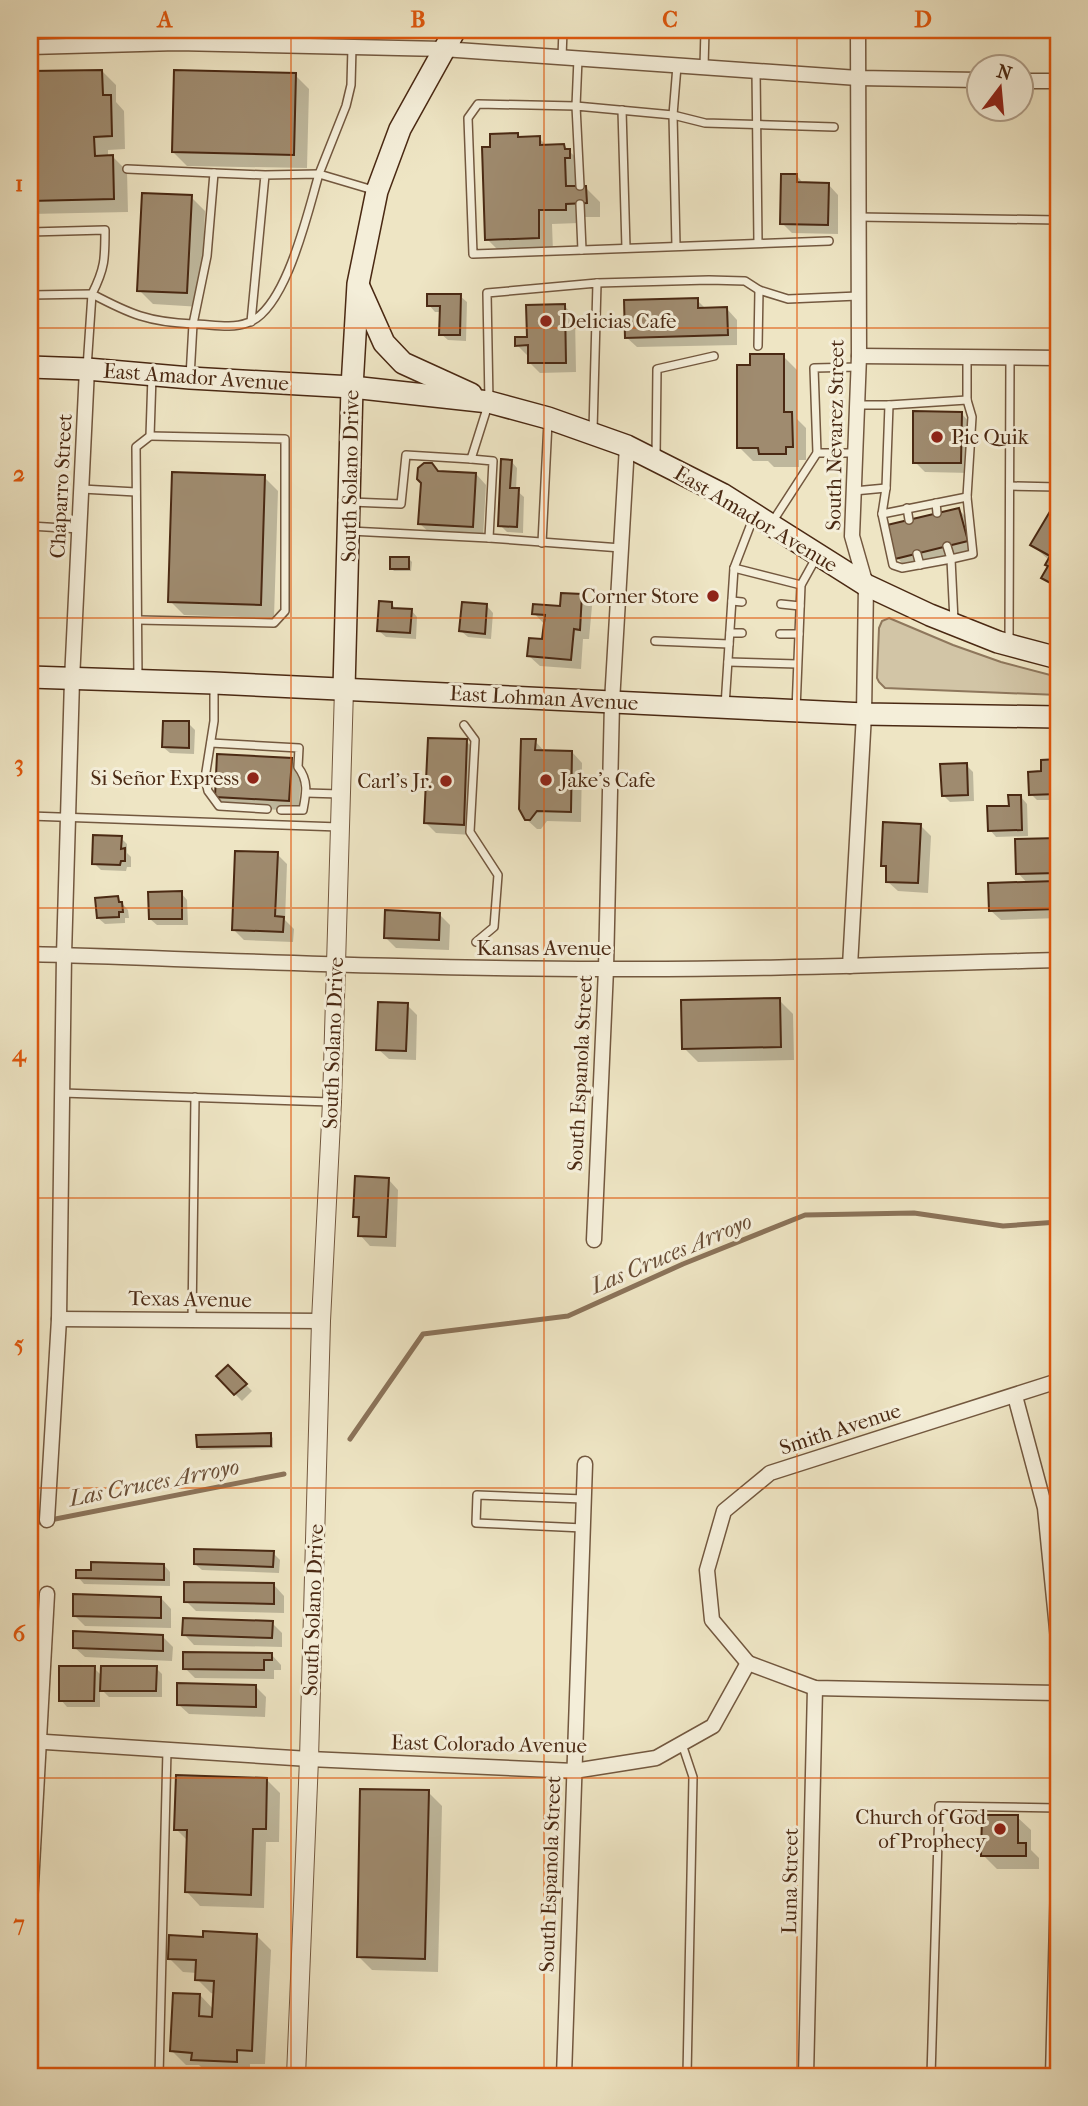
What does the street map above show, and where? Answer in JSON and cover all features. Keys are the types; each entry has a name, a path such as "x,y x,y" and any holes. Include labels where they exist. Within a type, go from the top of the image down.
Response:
{"main road":[{"name":"South Solano Drive","path":"344,689 352,387 358,284 377,191 400,130 455,30"},
{"path":"358,284 384,343 403,363 489,402"},
{"name":"East Amador Avenue","path":"30,367 352,387 489,402 548,418 627,446 722,494 866,585 954,625 1009,645 1058,658"},
{"name":"East Lohman Avenue","path":"30,677 214,683 864,714 1058,717"}],"street":[{"name":"South Nevarez Street","path":"850,966 864,714 866,585 852,537 859,362 858,30"},
{"path":"30,47 177,36 352,47 443,49 858,78 965,80"},
{"path":"1036,81 1058,81"},
{"path":"859,362 967,357 1058,358"},
{"name":"Chaparro Street","path":"47,1520 59,1319 64,955 72,680 87,369"},
{"name":"South Espanola Street","path":"594,1240 606,969 612,702 627,446"},
{"name":"South Solano Drive","path":"296,2076 309,1759 321,1321 332,1102 344,689"},
{"name":"Kansas Avenue","path":"30,954 476,968 606,969 1058,960"},
{"name":"Texas Avenue","path":"59,1319 321,1321"},
{"name":"Smith Avenue","path":"748,1663 712,1620 707,1570 724,1511 770,1474 1058,1381"},
{"path":"1016,1396 1045,1508 1058,1639"},
{"name":"South Espanola Street","path":"564,2076 585,1464"},
{"path":"30,1903 34,1741 47,1594"},
{"path":"748,1663 815,1688 1058,1693"},
{"name":"East Colorado Avenue","path":"34,1741 309,1759 574,1770 656,1758 713,1726 748,1663"},
{"name":"Luna Street","path":"806,2076 815,1688"},
{"path":"1053,2076 1058,1884"},
{"path":"779,2076 847,2076"}],"lane":[{"path":"562,57 563,30"},
{"path":"704,67 705,30"},
{"path":"30,295 92,294 140,317 163,322 237,326 251,323 276,297 286,280 319,174 346,106 351,85 352,47"},
{"path":"578,58 576,106 580,186"},
{"path":"676,246 673,115 677,65"},
{"path":"756,71 758,243"},
{"path":"829,241 473,254 468,118 478,104 576,106 673,115 705,123 834,127"},
{"path":"622,110 626,248"},
{"path":"127,169 265,175 319,174 377,191"},
{"path":"190,378 192,324 207,256 215,173"},
{"path":"251,323 265,175"},
{"path":"580,204 582,250"},
{"path":"859,217 1058,220"},
{"path":"30,232 105,230 106,258 92,294 87,369"},
{"path":"471,459 489,402 487,293 597,283 709,280 745,281 759,290 788,299 858,296"},
{"path":"593,434 597,283"},
{"path":"758,346 759,290"},
{"path":"656,460 657,369 714,356"},
{"path":"890,405 882,514 893,565 902,568 973,554 967,497 972,417 967,400 967,357"},
{"path":"1009,645 1010,358"},
{"path":"725,707 734,568 763,519 817,453 814,368 859,362"},
{"path":"150,436 152,375"},
{"path":"858,405 967,400"},
{"path":"542,543 548,418"},
{"path":"138,620 274,623 285,611 285,439 150,436 136,447 138,680"},
{"path":"817,453 856,453"},
{"path":"349,502 401,504 407,455 493,461 489,538"},
{"path":"1010,486 1058,487"},
{"path":"854,491 886,488"},
{"path":"82,489 135,492"},
{"path":"882,514 967,497"},
{"path":"936,503 937,513"},
{"path":"907,508 909,520"},
{"path":"30,526 80,528"},
{"path":"349,531 622,548"},
{"path":"947,546 951,559 954,625"},
{"path":"917,554 920,565"},
{"path":"796,711 801,585 818,555"},
{"path":"734,568 801,585"},
{"path":"732,601 743,602"},
{"path":"781,604 800,606"},
{"path":"730,633 742,633"},
{"path":"780,634 799,635"},
{"path":"655,641 729,644"},
{"path":"728,662 797,664"},
{"path":"214,683 214,721 205,778 208,791 219,806 267,809"},
{"path":"464,725 475,740 470,832 498,875 494,927 476,942"},
{"path":"211,743 299,748 298,767 305,776 303,810 281,810"},
{"path":"306,793 340,794"},
{"path":"30,816 339,827"},
{"path":"62,1093 332,1102"},
{"path":"192,1320 195,1097"},
{"path":"583,1528 476,1523 477,1495 584,1499"},
{"path":"682,1744 693,1777 687,2076"},
{"path":"159,2076 167,1750"},
{"path":"931,2076 939,1806 1058,1808"}],"shaded area":[{"path":"889,618 1001,662 1058,677 1058,695 885,688 877,678 879,628 882,621"}],"building":[{"path":"102,70 103,95 111,95 112,136 94,137 95,156 113,155 114,199 30,201 30,71"},
{"path":"174,70 296,73 294,155 172,152"},
{"path":"518,133 518,137 540,136 540,145 564,144 565,149 570,149 570,158 565,158 566,186 586,186 587,203 566,204 566,210 539,210 539,238 485,240 482,147 490,147 490,134"},
{"path":"781,174 797,174 797,182 829,183 828,225 780,224"},
{"path":"142,193 192,195 187,293 137,291"},
{"path":"427,294 461,294 460,335 439,335 440,306 427,306"},
{"path":"698,298 698,308 727,307 728,335 625,338 624,300"},
{"name":"Delicias Cafe","path":"565,304 566,363 528,363 528,345 515,346 515,337 527,337 526,305"},
{"path":"750,354 784,354 784,412 792,412 793,447 786,447 786,454 759,454 758,448 737,448 737,365 750,365"},
{"name":"Pic Quik","path":"913,411 962,412 961,463 913,463"},
{"path":"501,459 512,460 510,488 519,488 517,527 498,526"},
{"path":"424,463 432,463 438,471 476,473 473,527 418,524 421,483 417,479 418,468"},
{"path":"172,472 265,475 261,605 168,602"},
{"path":"1058,498 1058,587 1041,578 1050,556 1030,545"},
{"path":"959,508 968,541 895,559 887,525"},
{"path":"390,557 409,557 409,569 390,569"},
{"path":"561,593 582,594 580,630 574,629 571,660 527,656 529,638 542,639 545,615 532,614 533,604 560,606"},
{"path":"379,601 392,602 392,608 412,609 410,633 377,631"},
{"path":"462,602 487,604 485,634 459,631"},
{"path":"163,721 189,721 189,748 162,747"},
{"name":"Carl's Jr.","path":"428,738 467,739 464,825 424,823"},
{"name":"Jake's Cafe","path":"521,739 536,739 535,750 572,751 571,812 537,811 530,820 525,820 519,809"},
{"name":"Si Señor Express","path":"217,754 292,758 289,801 215,797"},
{"path":"1058,759 1058,794 1029,795 1028,772 1041,771 1041,760"},
{"path":"967,763 968,795 942,796 940,764"},
{"path":"1008,795 1021,795 1022,830 988,831 987,806 1009,806"},
{"path":"883,822 921,824 918,883 886,882 886,866 881,866"},
{"path":"93,835 122,836 121,849 125,848 125,861 121,861 120,865 92,864"},
{"path":"1058,838 1058,873 1016,874 1015,839"},
{"path":"235,851 278,852 275,916 284,917 283,932 232,930"},
{"path":"1056,881 1057,909 989,911 988,883"},
{"path":"182,891 182,919 149,919 148,892"},
{"path":"118,896 123,912 119,912 119,917 97,918 95,898"},
{"path":"385,910 440,913 439,940 384,938"},
{"path":"780,998 781,1047 682,1049 681,1000"},
{"path":"378,1002 408,1003 406,1051 376,1050"},
{"path":"355,1176 389,1178 386,1237 358,1236 359,1217 353,1217"},
{"path":"228,1365 247,1384 234,1395 216,1376"},
{"path":"271,1433 271,1446 197,1447 196,1435"},
{"path":"194,1549 274,1551 273,1567 194,1564"},
{"path":"91,1562 164,1564 164,1580 76,1578 76,1570 91,1570"},
{"path":"184,1582 274,1583 274,1604 184,1602"},
{"path":"73,1594 161,1597 161,1618 73,1616"},
{"path":"183,1618 273,1621 272,1638 182,1635"},
{"path":"73,1631 163,1635 163,1651 73,1648"},
{"path":"183,1652 272,1653 272,1660 264,1660 264,1670 183,1669"},
{"path":"59,1666 95,1666 94,1701 59,1701"},
{"path":"101,1666 157,1666 156,1691 100,1691"},
{"path":"177,1683 256,1685 256,1707 177,1705"},
{"path":"176,1775 267,1778 266,1829 253,1829 251,1895 185,1892 187,1830 174,1830"},
{"path":"360,1789 429,1790 425,1959 357,1957"},
{"name":"Church of God of Prophecy","path":"982,1815 1018,1815 1018,1843 1026,1843 1026,1856 981,1856"},
{"path":"203,1931 257,1934 252,2051 237,2050 237,2062 191,2060 192,2053 170,2051 173,1993 200,1994 199,2016 212,2017 214,1981 195,1980 196,1960 168,1959 169,1935 203,1937"}],"waterway":[{"name":"Las Cruces Arroyo","path":"350,1439 423,1334 568,1316 683,1264 805,1215 914,1213 1003,1226 1058,1222"},
{"name":"Las Cruces Arroyo","path":"30,1524 284,1474"}],"place":[{"name":"Delicias Cafe","path":"546,321"},
{"name":"Pic Quik","path":"937,437"},
{"name":"Corner Store","path":"713,596"},
{"name":"Si Señor Express","path":"253,778"},
{"name":"Jake's Cafe","path":"546,780"},
{"name":"Carl's Jr.","path":"446,781"},
{"name":"Church of God of Prophecy","path":"1000,1829"}]}
